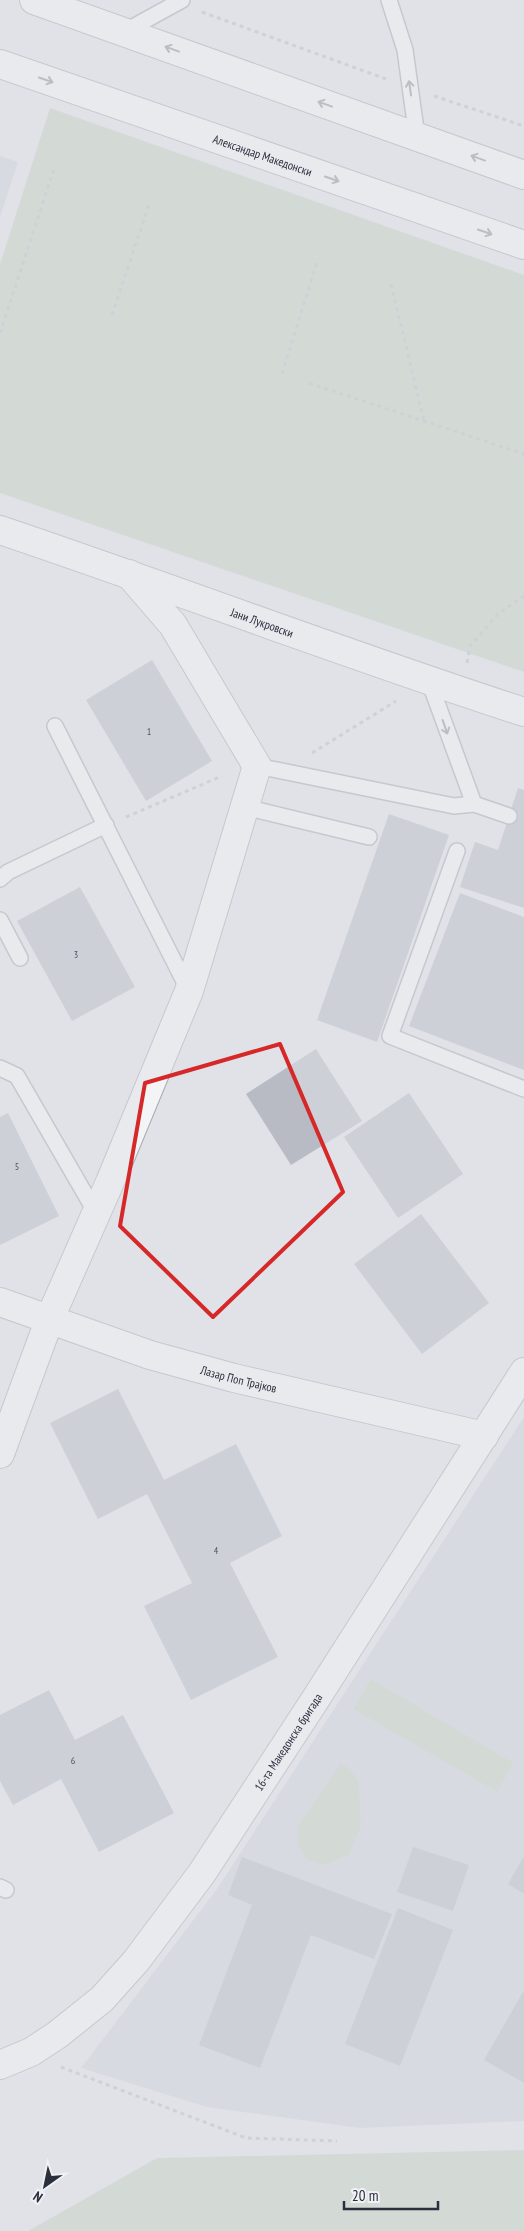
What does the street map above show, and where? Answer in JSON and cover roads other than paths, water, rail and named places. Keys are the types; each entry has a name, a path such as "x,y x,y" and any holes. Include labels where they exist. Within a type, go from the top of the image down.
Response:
{"street":[{"path":"34,0 76,7 124,32 524,174"},
{"name":"Александар Македонски","path":"0,64 524,245"},
{"name":"Јани Лукровски","path":"0,530 429,681 524,712"},
{"path":"0,1454 50,1318 189,990 257,766 173,625 129,574"},
{"name":"Лазар Поп Трајков","path":"0,1302 50,1318 150,1355 234,1378 484,1436"},
{"name":"16-та Македонска бригада","path":"0,2065 31,2052 57,2035 102,1999 136,1961 202,1873 524,1372"}],"lane":[{"path":"389,0 405,50 417,136"},
{"path":"124,32 179,1"},
{"path":"429,681 474,804"},
{"path":"55,726 189,990"},
{"path":"257,766 454,806 474,804 509,816"},
{"path":"245,807 369,837"},
{"path":"0,878 8,872 106,825"},
{"path":"457,851 390,1036 524,1090"},
{"path":"0,920 20,958"},
{"path":"0,1068 17,1076 96,1213"}]}
